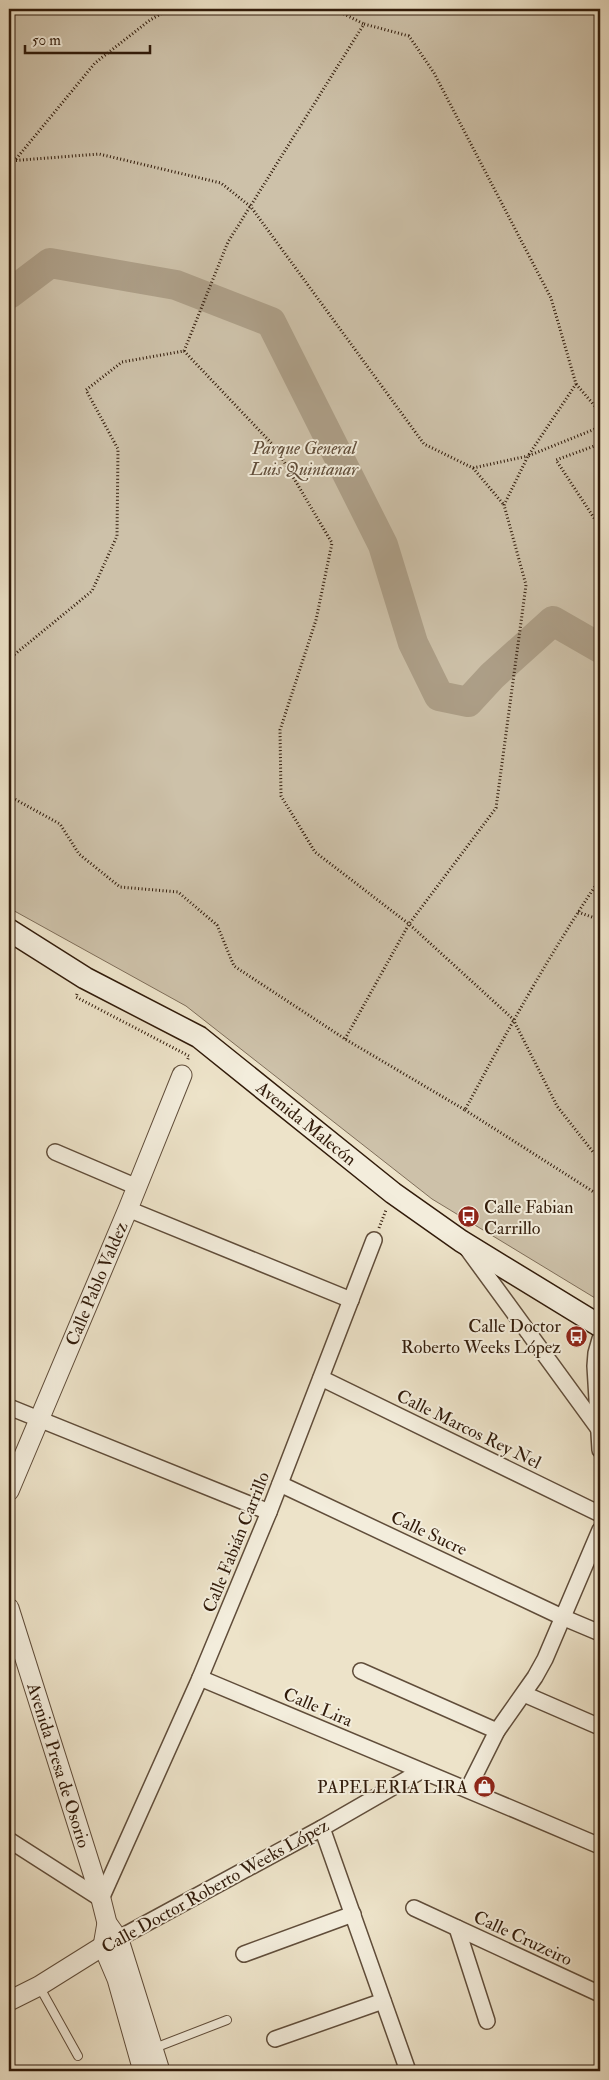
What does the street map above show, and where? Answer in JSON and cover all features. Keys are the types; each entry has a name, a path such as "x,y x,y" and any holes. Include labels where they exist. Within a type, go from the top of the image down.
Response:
{"main road":[{"name":"Avenida Malecón","path":"9,930 85,978 198,1037 393,1193 461,1241 600,1326"}],"street":[{"name":"Calle Pablo Valdez","path":"9,1491 182,1075"},
{"path":"55,1152 137,1186"},
{"path":"128,1208 351,1300"},
{"name":"Calle Fabián Carrillo","path":"101,1900 200,1678 269,1512 374,1240"},
{"path":"461,1241 598,1428"},
{"path":"600,1339 595,1366 600,1450"},
{"name":"Calle Marcos Rey Nel","path":"321,1378 600,1514"},
{"path":"9,1407 269,1512"},
{"name":"Calle Sucre","path":"280,1484 562,1617 600,1633"},
{"path":"468,1789 508,1712 524,1694 545,1660 600,1530"},
{"name":"Avenida Presa de Osorio","path":"9,1608 101,1900 111,1943 160,2071"},
{"path":"362,1671 497,1731"},
{"name":"Calle Lira","path":"200,1678 600,1846"},
{"path":"524,1694 600,1727"},
{"name":"Calle Doctor Roberto Weeks López","path":"9,2001 39,1986 111,1943 322,1828 421,1771"},
{"path":"322,1828 408,2071"},
{"path":"9,1840 101,1900"},
{"name":"Calle Cruzeiro","path":"414,1908 600,1994"},
{"path":"244,1954 352,1914"},
{"path":"457,1928 487,2021"},
{"path":"111,1943 116,1979 143,2071"},
{"path":"275,2039 383,2001"}],"lane":[{"path":"39,1986 78,2056"},
{"path":"152,2049 227,2020"}],"path":[{"path":"9,14 47,9"},
{"path":"15,159 95,63 150,20 170,9"},
{"path":"334,9 364,24 409,36 434,73 551,298 576,384 600,412"},
{"path":"184,351 228,242 364,24"},
{"path":"9,161 15,159 99,154 221,183 251,207 424,444 473,468 504,505 526,585 496,808 410,924 345,1039"},
{"path":"9,659 92,591 117,536 118,449 86,390 122,362 184,351"},
{"path":"184,351 276,448 332,543 316,620 280,730 281,796 315,852 410,924 513,1018 557,1106 593,1152 600,1156"},
{"path":"504,505 528,456 576,384"},
{"path":"473,468 528,456 600,428"},
{"path":"600,444 556,460 600,527"},
{"path":"9,796 60,824 79,854 120,887 178,892 217,925 234,966 345,1039 465,1110 600,1196"},
{"path":"465,1110 513,1018 600,879"},
{"path":"578,912 600,920"},
{"path":"85,978 76,997 189,1056 182,1075"},
{"path":"374,1240 393,1193"}],"green space":[{"name":"Parque General Luis Quintanar","path":"9,9 600,9 600,1301 432,1199 186,1006 9,908"}],"waterway":[{"path":"9,294 50,263 176,285 271,322 383,545 413,643 439,696 468,702 492,676 553,621 600,648"}],"place":[{"name":"Calle Fabian Carrillo","path":"468,1217"},
{"name":"Calle Doctor Roberto Weeks López","path":"577,1336"},
{"name":"PAPELERIA LIRA","path":"484,1787"}]}
